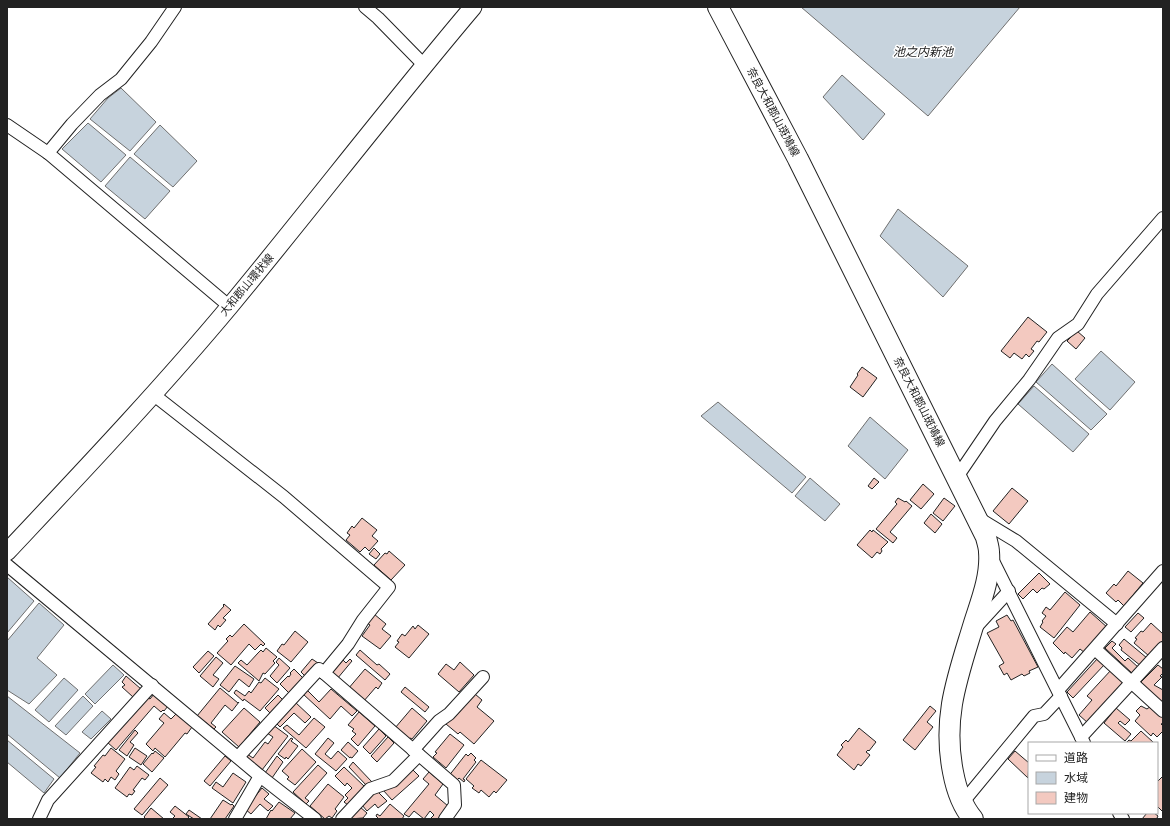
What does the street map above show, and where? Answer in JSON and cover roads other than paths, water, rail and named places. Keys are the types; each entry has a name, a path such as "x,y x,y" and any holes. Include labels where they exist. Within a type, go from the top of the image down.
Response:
{"main road":[{"name":"大和郡山環状線","path":"7,552 154,395 230,306 424,65 473,7"},
{"name":"奈良大和郡山斑鳩線","path":"718,7 798,160 986,537 989,553 987,573 983,592 957,680 950,714 949,738 951,762 955,781 968,814"}],"street":[{"path":"48,153 72,124 100,95 121,79 151,42 175,7"},
{"path":"365,7 378,18 424,65"},
{"path":"7,125 48,153 230,306"},
{"path":"957,477 994,421 1029,380 1058,338 1078,324 1097,294 1163,218"},
{"path":"154,395 284,497 389,587 363,620 348,644 324,673"},
{"path":"976,516 1016,541 1117,624"},
{"path":"989,553 1082,740 1163,648"},
{"path":"7,565 260,776 316,819"},
{"path":"968,814 1034,716 1044,714 1095,649 1163,571"},
{"path":"971,633 1009,591"},
{"path":"1095,649 1163,711"},
{"path":"238,757 319,668 454,785 455,804 445,819"},
{"path":"342,819 370,789 393,782 439,721 449,714 483,677"},
{"path":"39,819 48,800 152,685"},
{"path":"235,819 260,776"}],"water":[{"name":"池之内新池","path":"801,7 1020,7 928,116"},
{"path":"842,75 885,114 863,140 823,97"},
{"path":"121,88 156,122 130,151 90,119 108,98"},
{"path":"88,123 126,155 101,182 62,149"},
{"path":"160,125 197,161 173,187 134,154"},
{"path":"130,157 170,191 145,219 105,186"},
{"path":"898,209 968,266 943,297 880,236"},
{"path":"1101,351 1135,382 1110,410 1075,379"},
{"path":"1052,364 1107,414 1091,430 1036,382"},
{"path":"1034,386 1089,434 1073,452 1018,404"},
{"path":"718,402 806,477 792,493 701,416"},
{"path":"870,417 908,450 885,479 848,446"},
{"path":"810,478 840,504 825,521 795,496"},
{"path":"7,577 34,601 7,633"},
{"path":"39,603 64,625 37,658 57,675 29,704 7,690 7,641"},
{"path":"113,665 124,675 95,704 85,694"},
{"path":"64,678 78,690 49,722 35,710"},
{"path":"7,696 80,753 60,778 7,734"},
{"path":"83,696 93,706 66,735 55,726"},
{"path":"102,711 111,719 91,739 82,732"},
{"path":"7,740 54,779 44,793 7,762"}]}
